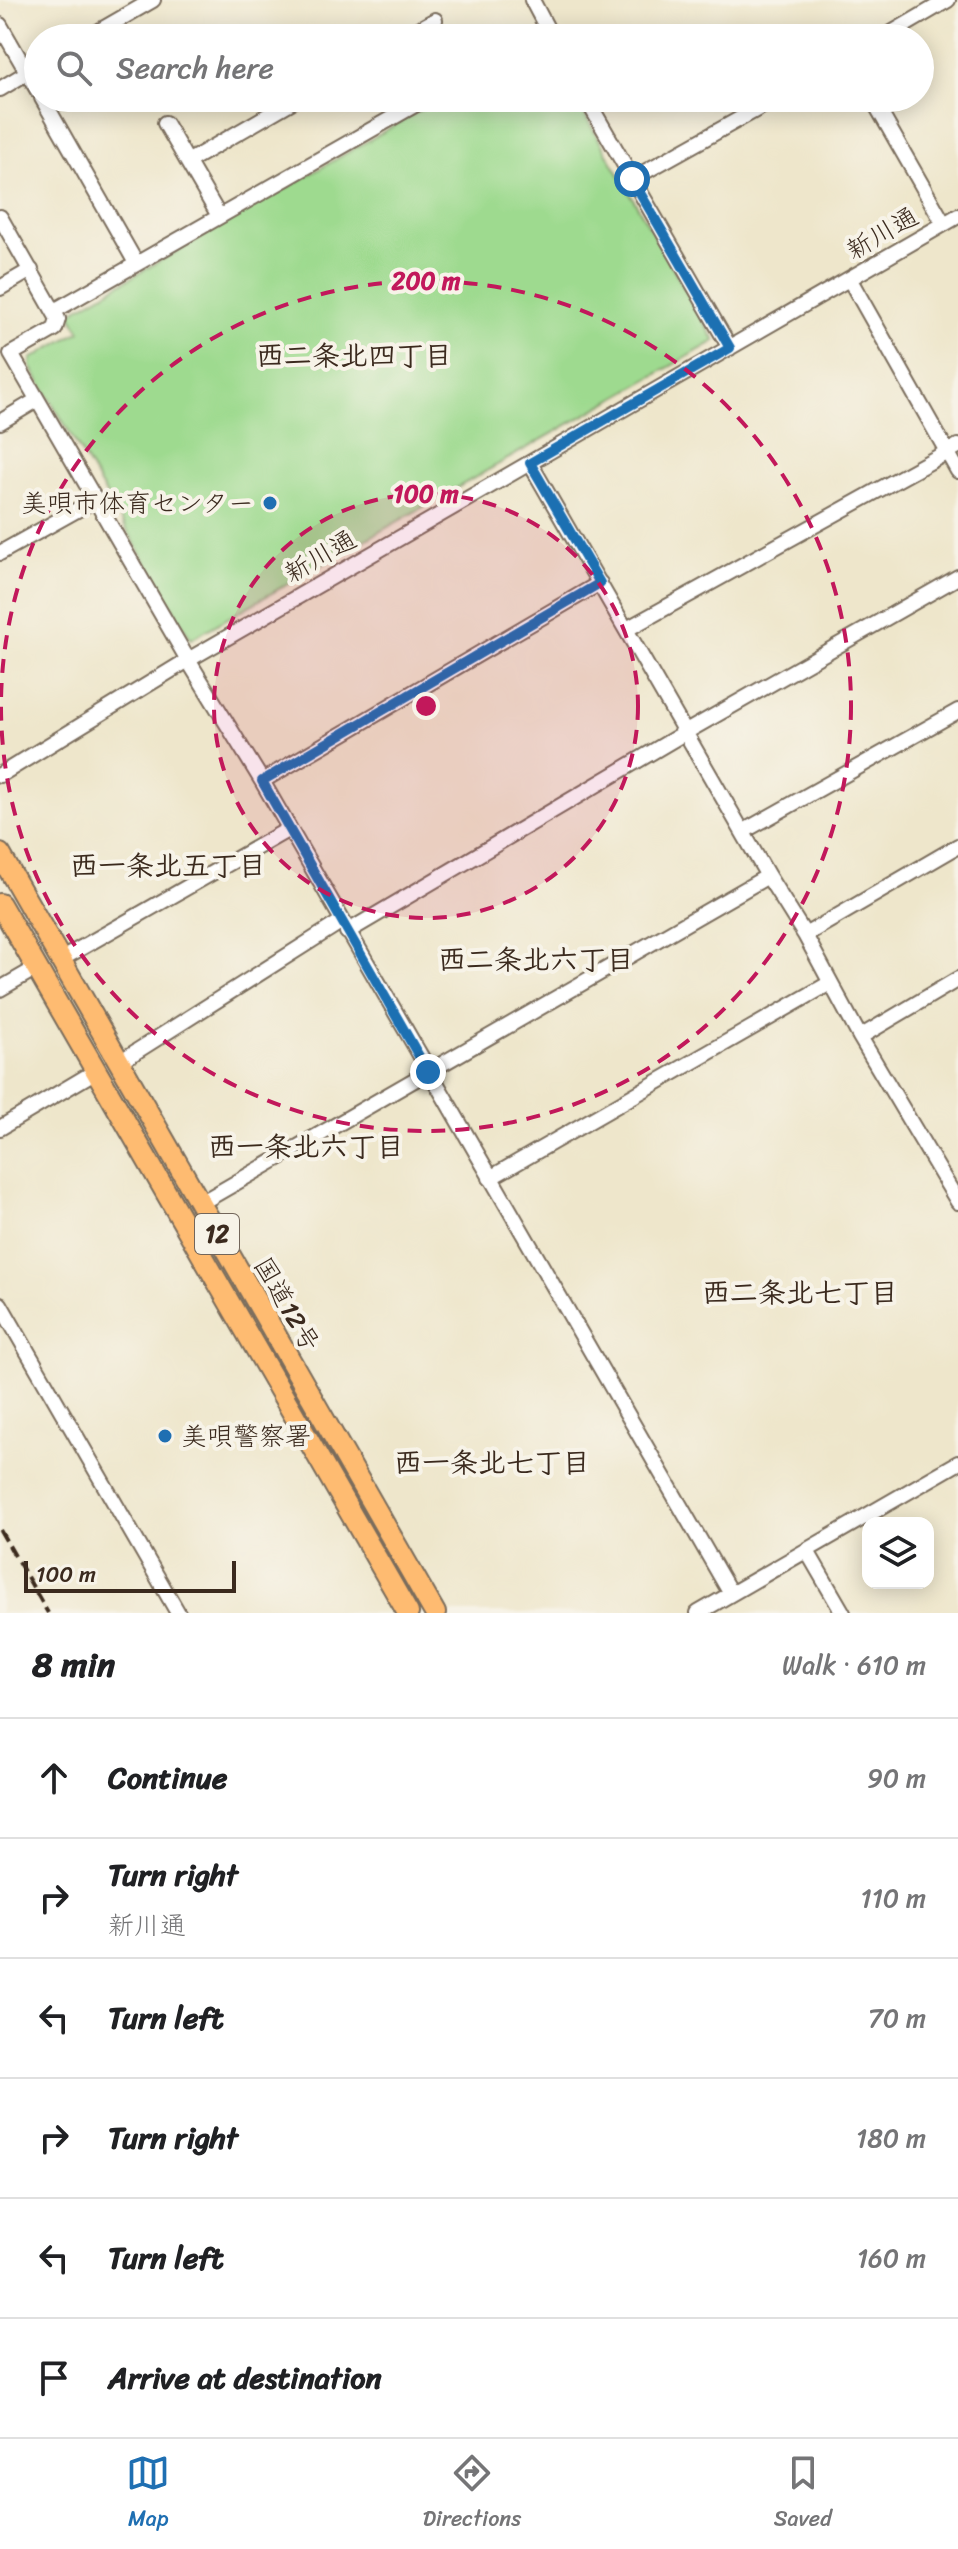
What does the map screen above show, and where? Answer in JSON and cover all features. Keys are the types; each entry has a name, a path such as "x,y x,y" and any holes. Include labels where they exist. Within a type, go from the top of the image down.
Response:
{"highway":[{"name":"国道12号","path":"0,854 435,1613"},
{"name":"国道12号","path":"0,904 408,1613"}],"street":[{"path":"532,0 545,24"},
{"path":"907,24 948,0"},
{"path":"110,24 147,1"},
{"path":"428,24 435,20"},
{"path":"0,25 24,57"},
{"path":"0,89 24,74"},
{"path":"50,112 136,263"},
{"path":"189,161 274,112"},
{"path":"54,311 402,112"},
{"path":"594,112 730,348"},
{"path":"632,179 752,112"},
{"path":"880,112 944,224"},
{"path":"165,123 219,216"},
{"name":"新川通","path":"0,775 188,660 958,216"},
{"path":"0,217 58,319 55,329 11,354 188,660 262,781 731,1594"},
{"path":"0,288 31,270"},
{"path":"850,280 953,449 958,471"},
{"path":"0,422 37,400"},
{"path":"627,629 953,449"},
{"path":"530,463 805,935 860,1037 953,1182 958,1202"},
{"path":"0,553 95,500"},
{"path":"118,1063 344,926 958,577"},
{"path":"262,781 600,583"},
{"path":"744,831 958,711"},
{"path":"60,960 289,829"},
{"path":"805,935 958,846"},
{"path":"199,1204 768,876"},
{"path":"0,989 38,967"},
{"path":"860,1037 958,979"},
{"path":"490,1178 830,983"},
{"path":"0,1128 96,1071"},
{"path":"0,1304 178,1613"},
{"path":"698,1613 958,1463"},
{"path":"807,1551 843,1613"}],"green space":[{"name":"美唄市体育センター","path":"418,112 583,112 715,341 191,639 31,367 31,359 80,331 70,313"}],"railway":[{"path":"0,1530 48,1613"}],"place":[{"name":"美唄市体育センター","path":"270,503"},
{"name":"美唄警察署","path":"165,1436"}],"district":[{"name":"西二条北四丁目","path":"354,355"},
{"name":"西一条北五丁目","path":"168,865"},
{"name":"西二条北六丁目","path":"536,959"},
{"name":"西一条北六丁目","path":"306,1146"},
{"name":"西二条北七丁目","path":"800,1292"},
{"name":"西一条北七丁目","path":"492,1462"}],"route":[{"path":"428,1072 262,781 600,583 530,463 730,348 632,179"}]}
